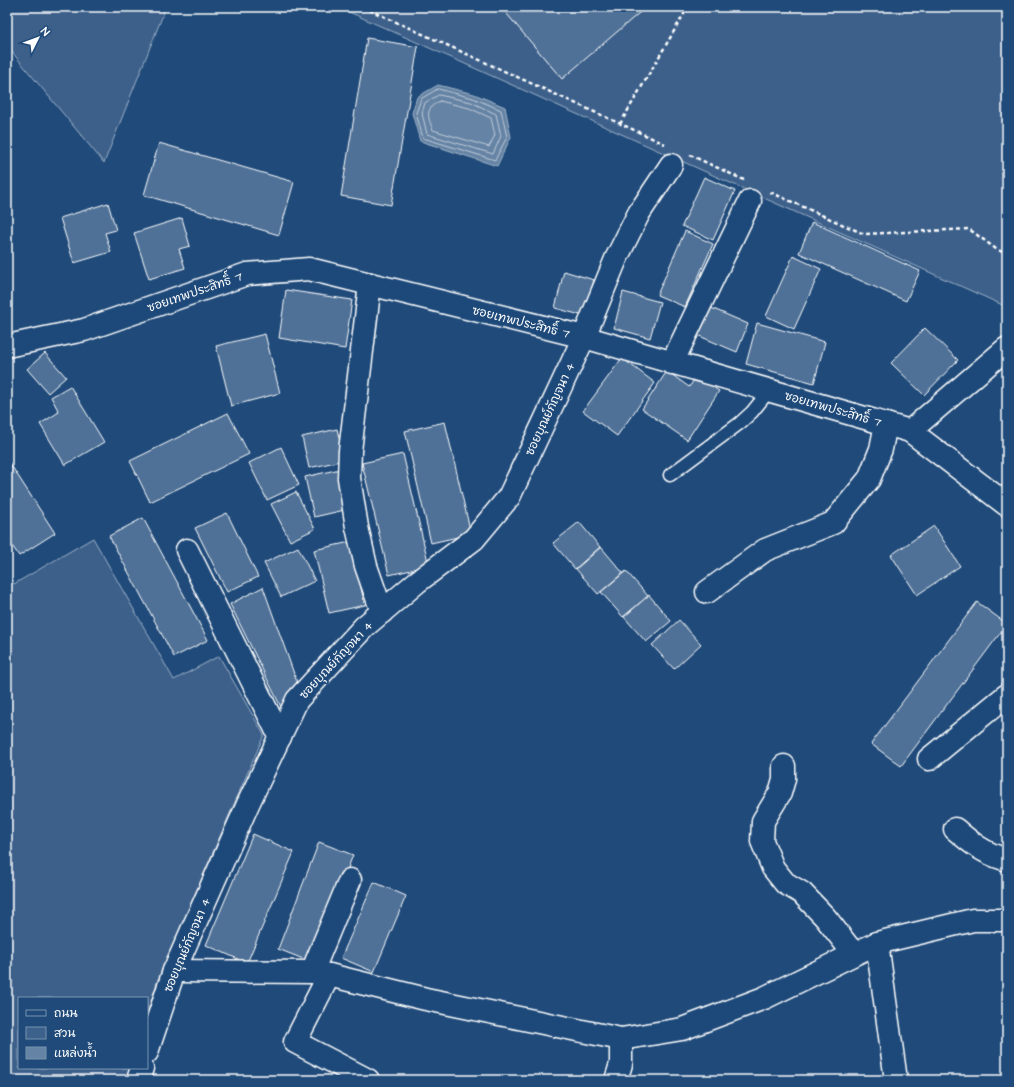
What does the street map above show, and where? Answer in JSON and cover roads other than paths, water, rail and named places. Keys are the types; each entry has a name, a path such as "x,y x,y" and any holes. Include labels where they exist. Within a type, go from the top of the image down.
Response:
{"street":[{"name":"ซอยบุณย์กัญจนา 4","path":"148,1049 174,971 297,700 364,627 417,582 474,539 509,497 584,337 616,259 639,213 675,155"},
{"path":"672,363 754,191"},
{"name":"ซอยเทพประสิทธิ์ 7","path":"7,346 84,330 247,274 309,269 584,337 910,432 1007,505"},
{"path":"370,284 350,451 349,478 366,566 382,612"},
{"path":"910,432 1007,348"},
{"path":"707,592 765,550 834,523 870,479 880,449 886,424"},
{"path":"187,550 280,737"},
{"path":"929,759 1007,695"},
{"path":"784,766 784,779 780,793 763,820 762,841 773,868 785,883 807,898 825,917 854,954"},
{"path":"955,830 975,846 991,855 1004,859 1007,857"},
{"path":"350,880 321,973 295,1042 368,1080"},
{"path":"174,971 321,973 426,999 621,1039 682,1029 764,998 876,942 973,920 1007,920"},
{"path":"876,942 896,1080"},
{"path":"616,1080 621,1064 621,1039"},
{"path":"138,1080 142,1069"}],"lane":[{"path":"670,475 740,423 752,412 769,391"}],"water":[{"path":"438,85 474,94 505,107 511,137 497,166 420,141 412,113 417,97"}]}
